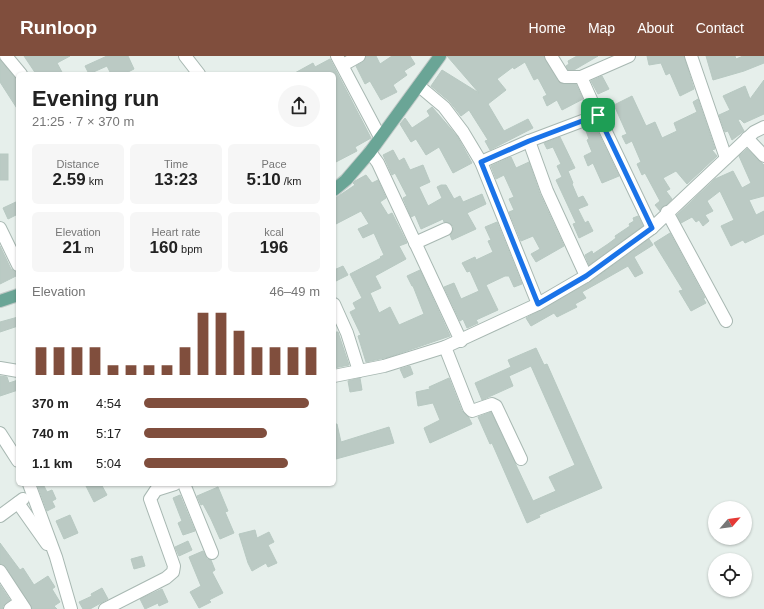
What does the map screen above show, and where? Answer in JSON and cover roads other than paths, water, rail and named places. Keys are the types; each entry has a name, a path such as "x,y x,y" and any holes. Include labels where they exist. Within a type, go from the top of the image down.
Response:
{"main road":[{"path":"336,188 346,180 370,152 440,56"},
{"path":"0,301 16,296"}],"street":[{"path":"6,56 19,72"},
{"path":"185,56 197,72"},
{"path":"359,56 340,60 380,137"},
{"path":"551,56 564,77 581,77 629,56"},
{"path":"691,56 726,158"},
{"path":"581,77 652,228"},
{"path":"419,86 444,107 463,132 481,162 538,304"},
{"path":"481,162 529,141 598,115"},
{"path":"336,376 360,371 445,347 461,341 538,304 586,276 652,228 667,212 726,158 764,126"},
{"path":"748,138 764,156"},
{"path":"529,141 547,191 586,276"},
{"path":"370,152 378,163 461,341"},
{"path":"667,212 726,321"},
{"path":"0,228 16,261"},
{"path":"415,243 446,229"},
{"path":"336,308 347,333 360,371"},
{"path":"445,347 469,408 472,411 492,404 496,406 521,459"},
{"path":"0,368 16,371"},
{"path":"0,433 16,458"},
{"path":"105,609 166,578 172,572 174,566 150,499 156,490 169,486"},
{"path":"185,486 212,553"},
{"path":"0,516 18,503 31,488 56,558 70,609"},
{"path":"18,503 56,558"},
{"path":"0,571 23,605 10,609"}]}
